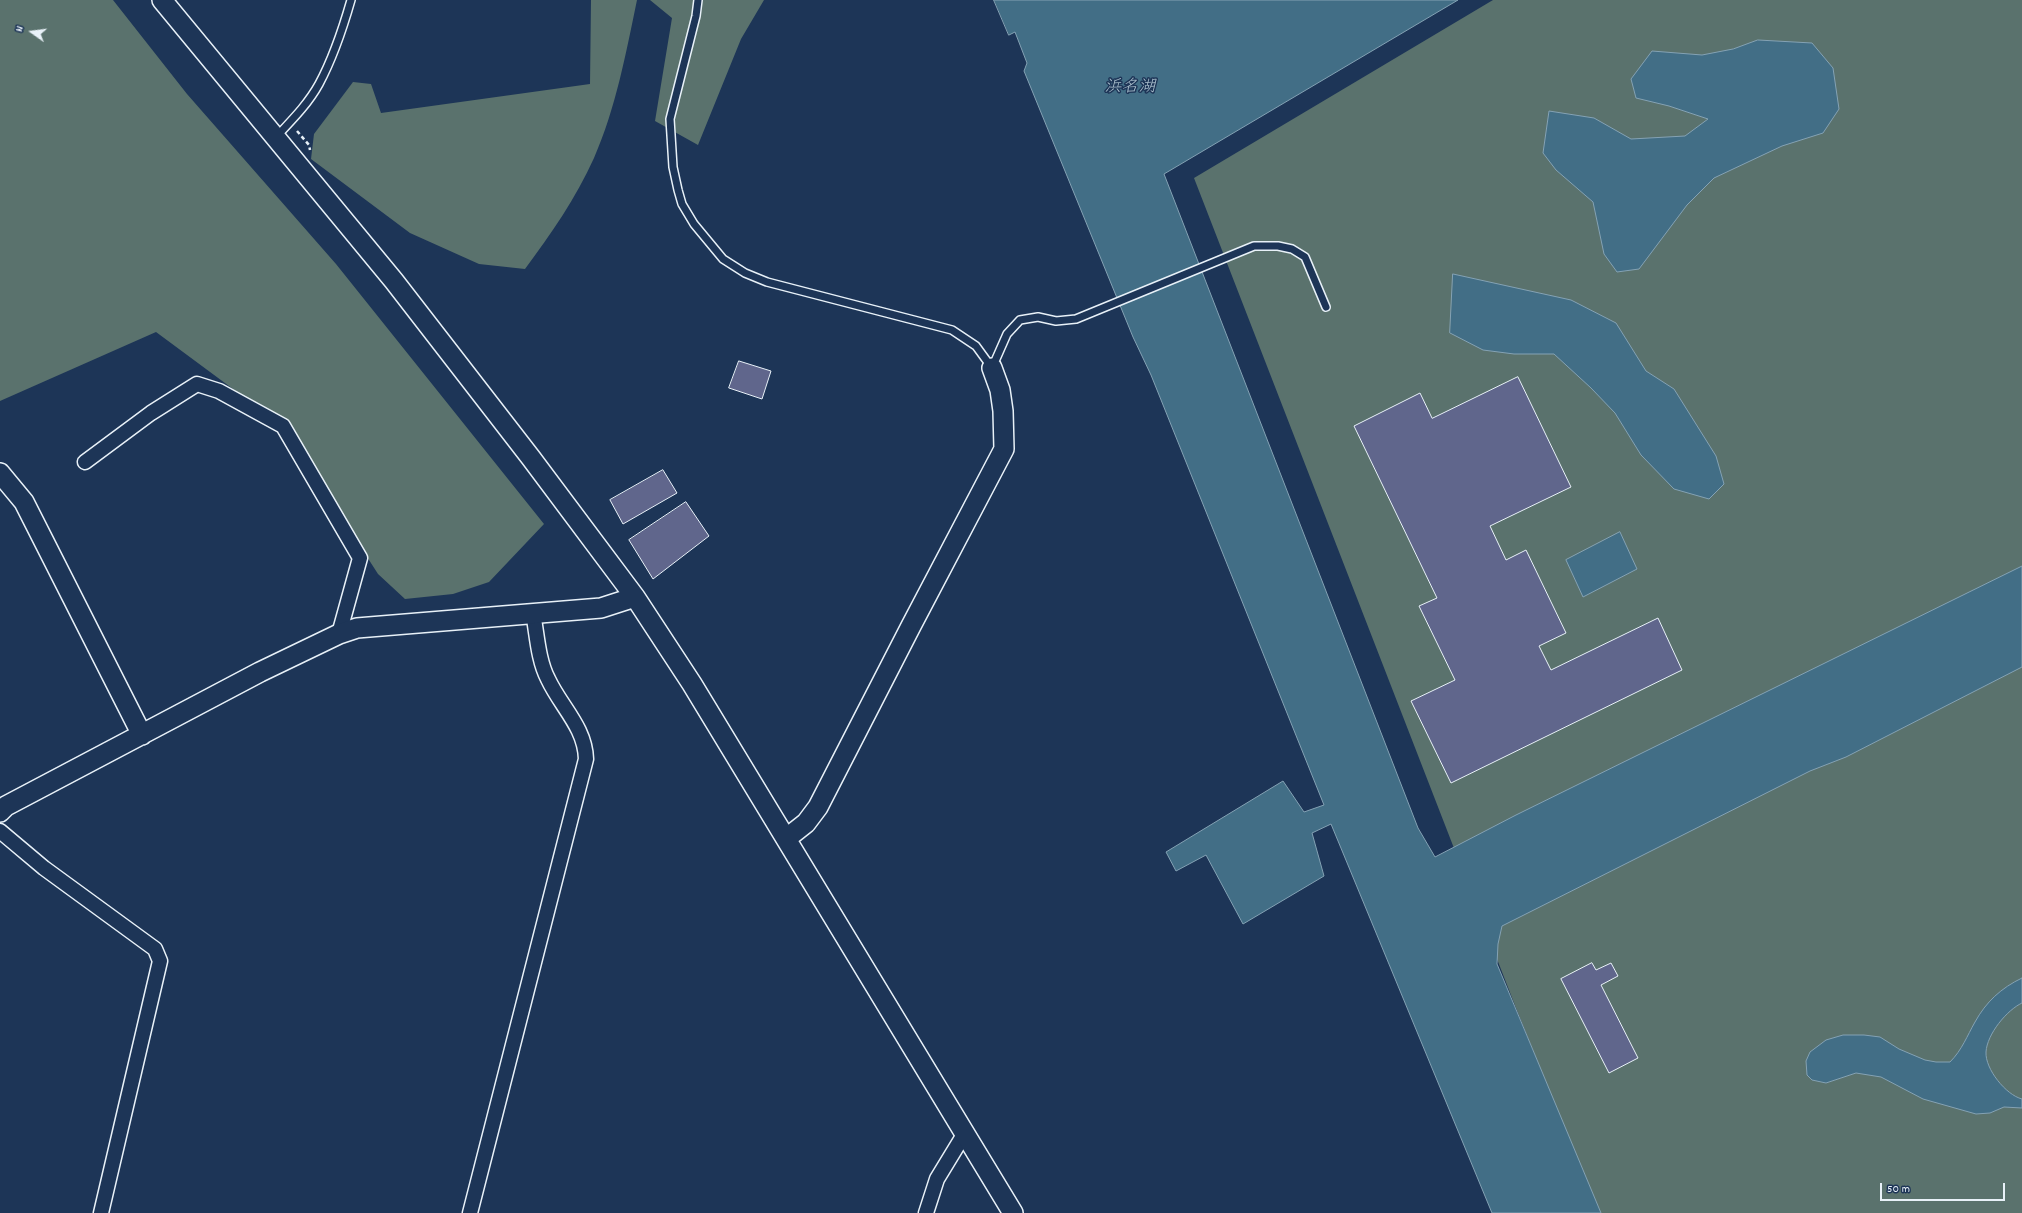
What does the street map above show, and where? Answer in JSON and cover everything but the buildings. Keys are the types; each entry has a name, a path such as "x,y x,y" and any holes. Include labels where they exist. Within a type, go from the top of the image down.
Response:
{"street":[{"path":"162,0 399,287 531,458 635,598 692,684 1013,1213"},
{"path":"786,838 806,823 818,807 907,632 1004,449 1004,411 1000,390 992,368"},
{"path":"85,462 151,413 197,384 219,391 283,426 360,558 339,634"},
{"path":"0,473 24,502 142,734"},
{"path":"0,812 6,806 260,672 339,634 357,628 601,608 635,598"},
{"path":"470,1213 586,759 585,746 580,731 547,678 539,650 533,613"},
{"path":"0,831 44,868 155,949 160,961 102,1213"},
{"path":"926,1213 937,1179 965,1133"}],"lane":[{"path":"275,138 299,113 319,84 332,55 351,0"},
{"path":"698,0 696,16 670,119 674,167 678,190 682,204 694,224 723,259 746,273 767,282 952,330 976,346 992,368"},
{"path":"992,368 1007,334 1020,320 1038,318 1056,321 1076,319 1254,246 1278,246 1292,249 1305,257 1326,307"}],"green space":[{"path":"0,0 113,0 187,94 336,264 544,524 489,582 453,594 405,599 378,574 283,426 156,332 0,401"},
{"path":"591,0 637,0 620,80 602,139 587,173 544,243 525,269 479,264 410,233 311,159 314,134 353,82 371,84 381,113 590,84"},
{"path":"650,0 764,0 741,39 698,145 655,121 672,18"},
{"path":"1493,0 2022,0 2022,1213 1598,1213 1516,1008 1194,178"}],"water":[{"name":"浜名湖","path":"994,0 1458,0 1164,174 1418,828 1435,857 1516,815 2022,566 2022,667 1846,757 1810,771 1502,926 1498,944 1497,964 1601,1213 1492,1213 1331,824 1312,833 1324,876 1243,924 1206,855 1176,871 1166,852 1283,781 1304,812 1324,805 1151,375 1133,337 1024,71 1027,63 1015,32 1009,35"},
{"path":"1758,40 1812,43 1833,68 1839,109 1823,133 1782,146 1714,178 1687,205 1639,269 1617,272 1604,254 1593,202 1556,170 1543,153 1549,111 1594,118 1631,139 1685,136 1708,119 1669,106 1636,98 1631,79 1652,51 1702,55 1733,49"},
{"path":"1453,274 1571,300 1616,323 1646,371 1674,389 1716,456 1724,484 1709,499 1674,489 1641,455 1615,413 1591,388 1554,354 1514,354 1483,350 1450,333"},
{"path":"1620,532 1637,569 1583,597 1566,560"},
{"path":"2022,978 2022,1003 2010,1011 1999,1023 1990,1038 1986,1052 1989,1066 1993,1073 2003,1087 2016,1097 2022,1099 2022,1108 2004,1107 1990,1113 1976,1114 1923,1099 1881,1077 1856,1073 1826,1083 1812,1080 1807,1075 1806,1061 1810,1052 1826,1040 1843,1035 1880,1037 1899,1049 1925,1060 1950,1062 1961,1048 1979,1015 1989,1002 2007,986"}]}
